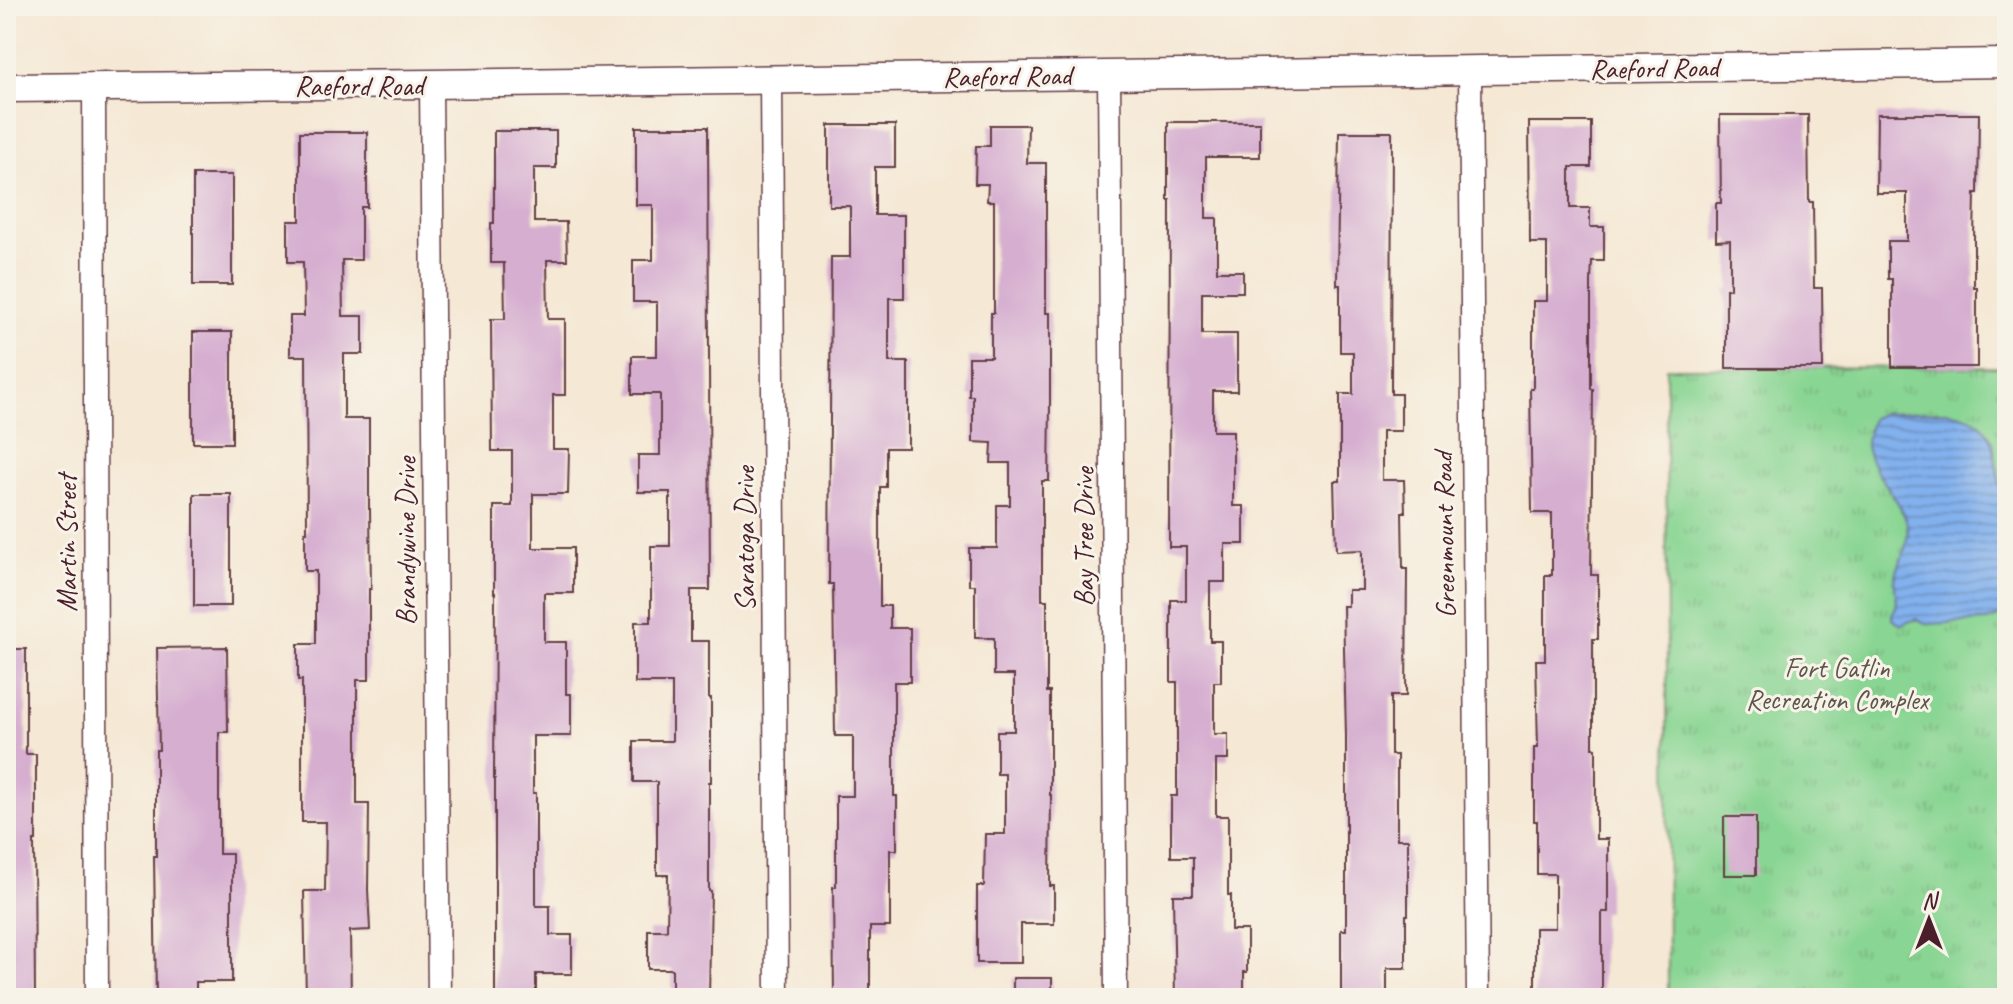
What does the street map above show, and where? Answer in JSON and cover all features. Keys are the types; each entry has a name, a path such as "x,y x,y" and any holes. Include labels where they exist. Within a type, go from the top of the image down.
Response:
{"street":[{"name":"Raeford Road","path":"6,88 2007,63"},
{"name":"Greenmount Road","path":"1470,71 1478,998"},
{"name":"Bay Tree Drive","path":"1109,75 1116,998"},
{"name":"Saratoga Drive","path":"771,79 777,998"},
{"name":"Brandywine Drive","path":"431,84 439,998"},
{"name":"Martin Street","path":"94,87 97,998"}],"green space":[{"name":"Fort Gatlin Recreation Complex","path":"2007,367 2007,998 1668,998 1666,368"}],"water":[{"path":"1946,411 1975,420 1993,443 2007,529 2007,610 2006,614 1987,621 1928,624 1916,619 1901,625 1892,619 1892,614 1897,601 1895,579 1906,545 1907,525 1904,514 1871,462 1867,452 1867,436 1872,418 1885,413"}],"building":[{"path":"1877,114 1979,114 1974,239 1977,367 1892,367 1892,279 1888,279 1888,241 1907,241 1907,193 1876,193"},
{"path":"1720,115 1808,115 1814,288 1822,288 1823,368 1726,368 1726,289 1730,289 1730,240 1716,241 1716,203 1721,203"},
{"path":"1168,122 1260,122 1260,157 1206,157 1206,218 1217,218 1217,271 1243,271 1243,292 1202,292 1202,334 1237,334 1237,391 1213,391 1213,431 1233,431 1233,506 1244,506 1244,544 1225,544 1225,582 1210,582 1210,641 1221,641 1221,682 1214,682 1214,734 1228,734 1228,760 1216,760 1216,816 1228,816 1231,930 1247,930 1244,998 1175,998 1173,895 1193,895 1193,857 1171,857 1171,796 1177,796 1177,682 1171,682 1171,600 1186,600 1186,547 1169,547"},
{"path":"1529,122 1591,122 1591,167 1570,167 1570,208 1590,208 1590,227 1604,227 1604,261 1592,261 1591,281 1591,575 1598,575 1598,639 1593,639 1593,748 1596,748 1596,839 1608,839 1608,912 1602,912 1602,998 1535,998 1535,928 1555,928 1555,874 1537,874 1537,821 1534,821 1534,748 1538,748 1536,660 1545,660 1545,575 1552,575 1552,513 1532,513 1530,389 1533,389 1533,301 1547,301 1547,243 1530,243"},
{"path":"829,125 895,125 895,167 875,167 875,215 904,215 904,298 889,298 889,362 908,362 908,448 886,448 886,487 880,487 880,606 890,606 890,628 910,628 910,682 894,682 897,850 890,850 890,927 870,927 870,998 834,998 836,796 853,796 853,736 835,736 833,584 829,584 831,257 850,257 850,206 829,206"},
{"path":"990,125 1028,125 1027,163 1046,163 1046,313 1050,313 1050,403 1049,481 1042,481 1042,600 1047,600 1050,886 1054,886 1054,924 1021,924 1021,963 977,963 977,886 984,886 985,834 1005,834 1005,774 997,774 997,731 1014,731 1014,675 994,675 994,638 975,638 975,585 969,585 969,548 997,548 997,505 1010,505 1010,463 991,463 992,443 973,442 973,396 969,396 969,357 991,357 994,201 987,201 988,184 975,184 976,146 990,146"},
{"path":"636,127 708,127 710,590 691,590 691,641 709,641 709,998 672,998 672,969 648,969 648,930 667,930 668,875 657,875 657,782 634,782 634,741 672,741 672,683 635,683 635,622 651,622 651,546 670,546 670,492 638,492 638,455 660,455 660,394 632,394 632,356 657,356 657,302 633,302 633,260 653,260 653,205 636,205"},
{"path":"494,131 556,131 556,168 534,168 534,222 566,222 567,260 547,260 548,319 565,319 565,395 553,395 553,449 569,449 568,494 533,494 533,548 573,548 573,593 544,593 544,642 566,642 566,694 571,694 571,736 533,736 533,793 536,793 536,906 550,906 550,935 572,935 572,974 536,974 536,998 495,998 494,506 512,506 512,451 492,451 491,319 505,319 504,263 491,263"},
{"path":"300,132 367,132 367,207 361,207 361,260 342,260 343,316 363,316 363,354 344,354 344,419 369,419 369,680 357,680 357,804 369,804 370,930 350,931 351,998 306,998 304,891 325,891 326,822 302,822 302,680 298,680 298,644 316,644 316,571 305,571 306,356 290,356 290,316 304,316 303,262 288,262 288,221 300,221"},
{"path":"1339,132 1392,132 1391,394 1401,394 1401,431 1382,431 1382,480 1404,480 1406,696 1391,696 1391,755 1397,755 1397,839 1408,839 1408,915 1406,968 1387,968 1387,998 1341,998 1341,930 1346,930 1343,606 1348,606 1348,590 1362,590 1362,550 1336,551 1334,481 1340,481 1340,394 1353,394 1353,352 1340,352 1340,285 1337,285"},
{"path":"193,175 232,175 232,285 193,285"},
{"path":"193,332 232,332 232,443 193,443"},
{"path":"194,494 231,494 231,606 194,606"},
{"path":"227,647 228,732 219,732 219,854 232,854 232,982 196,982 196,998 156,998 154,856 156,750 159,750 157,648"},
{"path":"6,649 26,649 26,754 36,754 35,998 6,998"},
{"path":"1724,817 1756,817 1756,875 1724,875"},
{"path":"1013,978 1052,978 1052,998 1013,998"}]}
